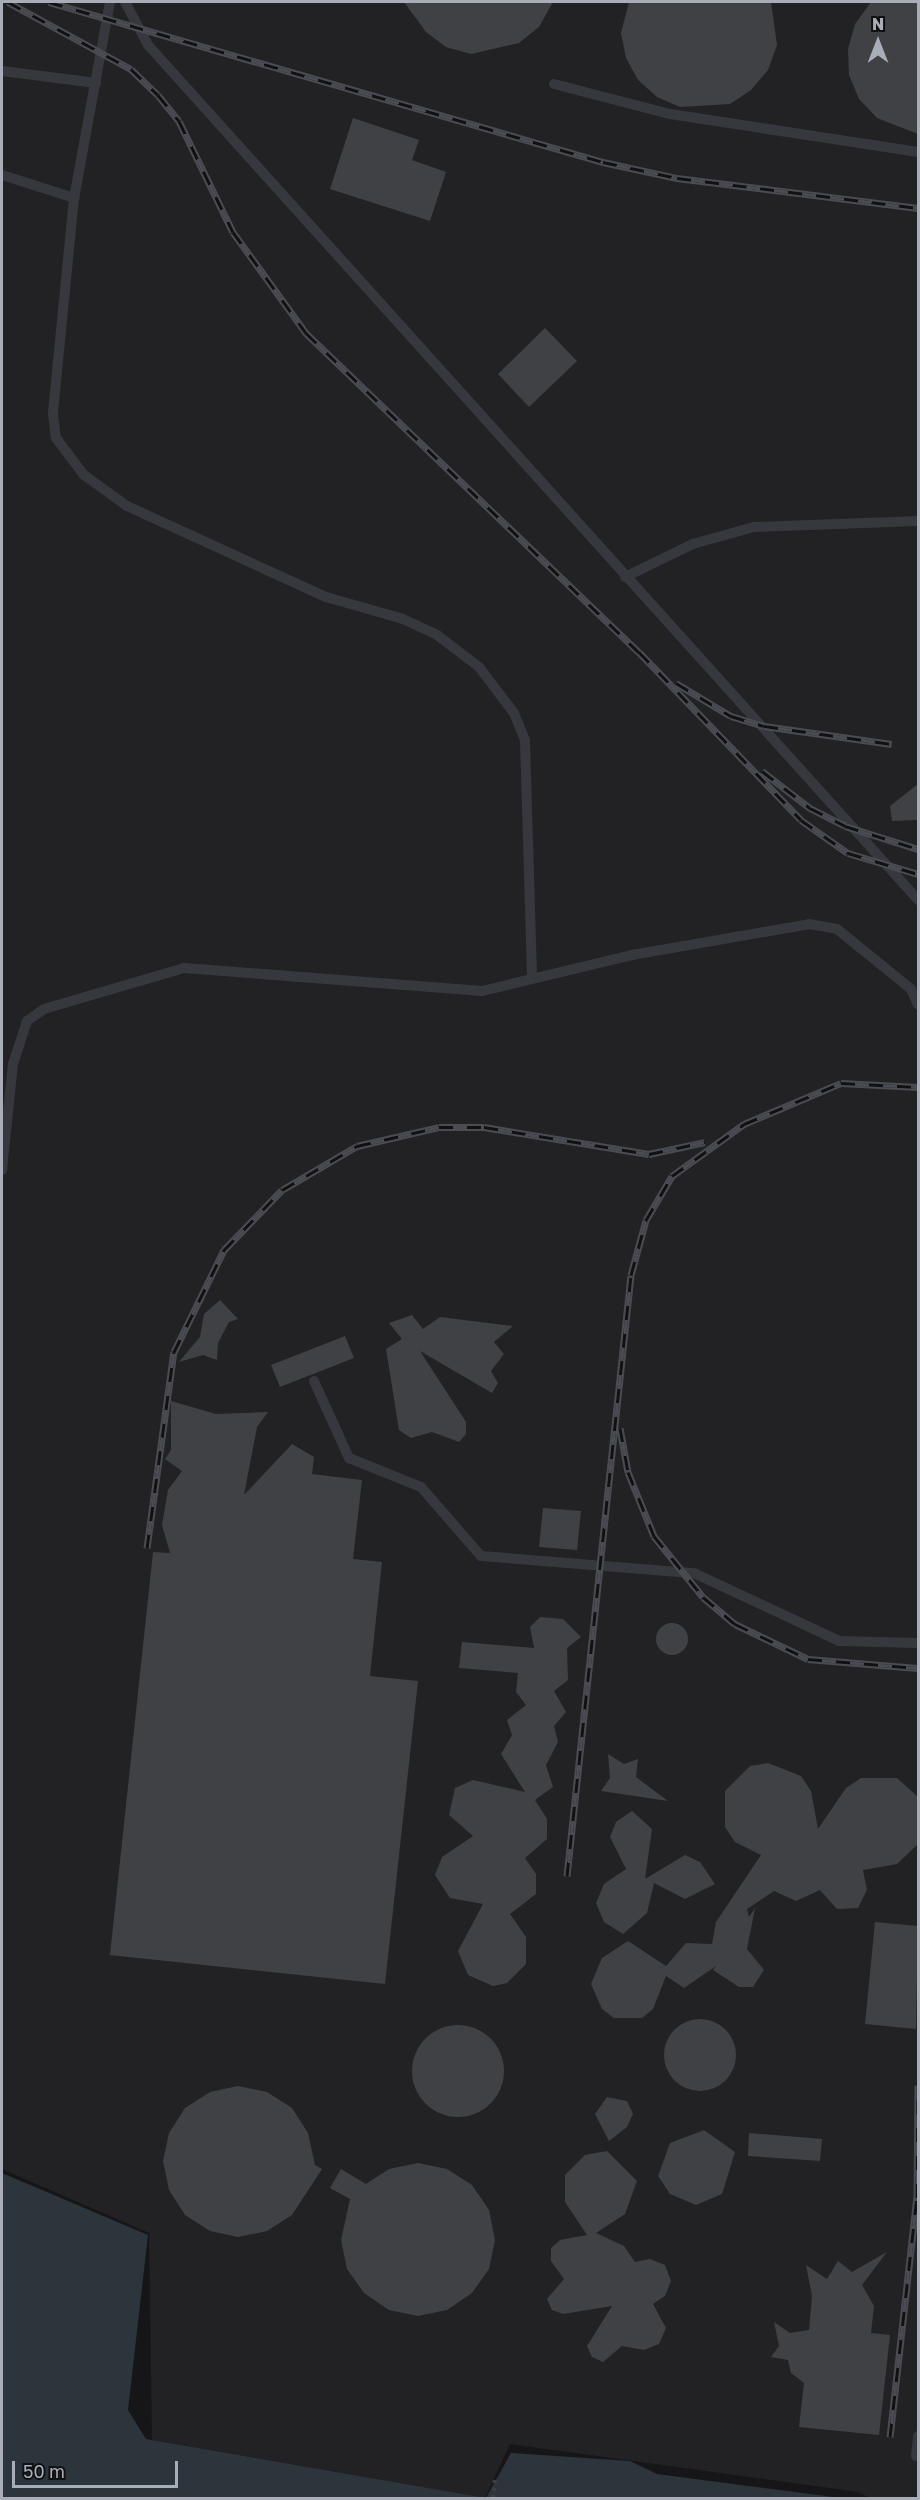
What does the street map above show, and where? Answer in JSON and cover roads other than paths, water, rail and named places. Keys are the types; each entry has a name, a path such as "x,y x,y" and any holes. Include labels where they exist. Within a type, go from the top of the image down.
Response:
{"lane":[{"path":"111,2 74,198 52,414 65,456 127,507 326,597 403,619 437,635 479,667 514,713 525,740 532,975"},
{"path":"125,2 148,45 918,900"},
{"path":"2,71 96,83"},
{"path":"554,84 669,114 918,152"},
{"path":"2,175 74,198"},
{"path":"625,577 693,544 754,527 918,521"},
{"path":"2,1170 18,1040 27,1022 44,1009 184,968 455,992 482,991 532,975 809,924 837,928 911,989 918,1005"},
{"path":"314,1381 349,1458 421,1487 481,1556 694,1573 839,1641 918,1643"},
{"path":"916,2456 918,2436"}],"railway":[{"path":"8,2 131,69 158,95 179,121 233,232 306,333 639,652 801,820 848,853 918,874"},
{"path":"49,2 603,162 677,178 918,208"},
{"path":"676,683 731,716 764,726 892,744"},
{"path":"762,771 810,808 845,826 918,849"},
{"path":"567,1876 631,1275 646,1220 672,1176 744,1124 841,1083 918,1087"},
{"path":"147,1548 174,1352 224,1250 282,1190 357,1146 439,1127 484,1127 649,1154 705,1142"},
{"path":"620,1428 628,1472 654,1536 703,1597 735,1624 808,1659 918,1668"},
{"path":"890,2437 917,2198 918,2085"}]}
